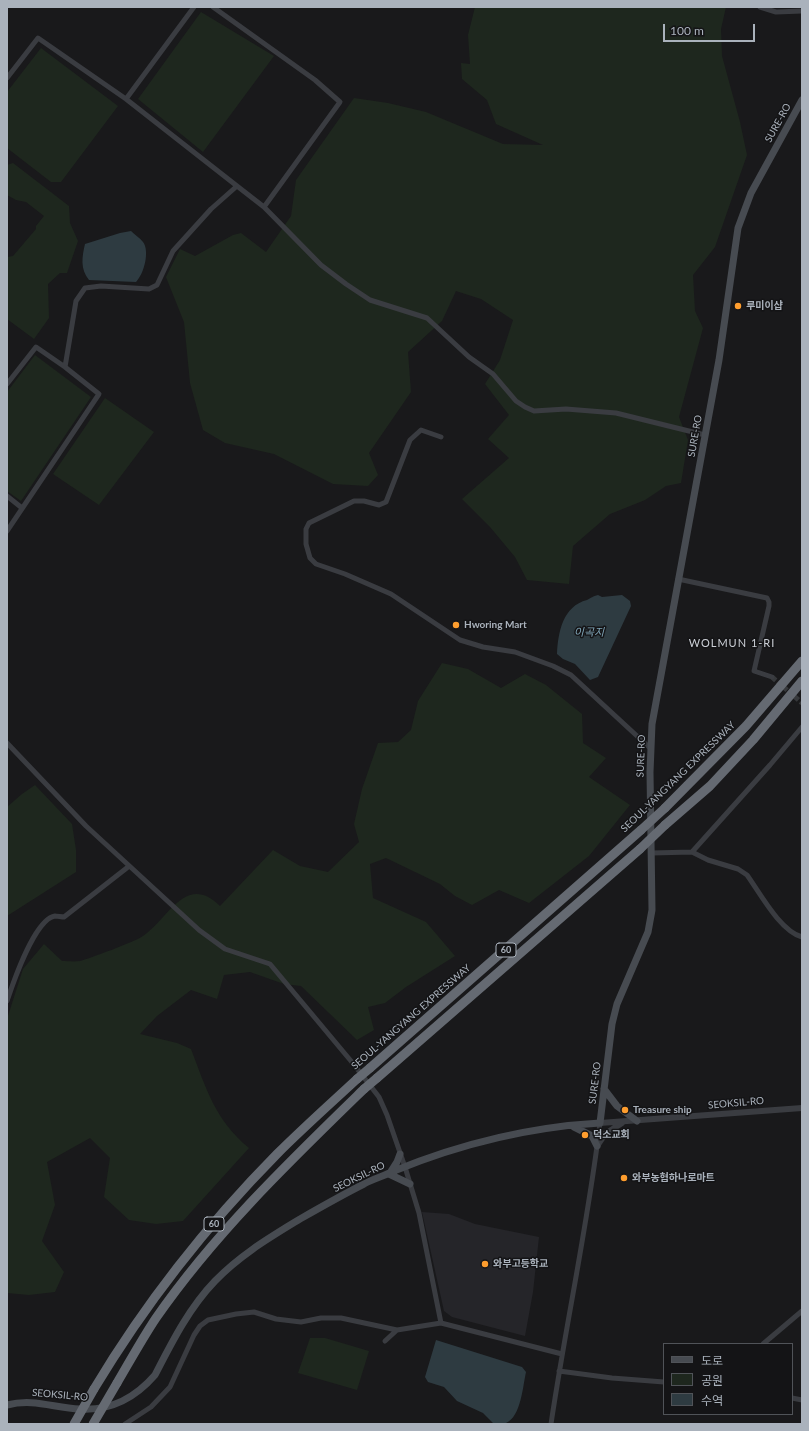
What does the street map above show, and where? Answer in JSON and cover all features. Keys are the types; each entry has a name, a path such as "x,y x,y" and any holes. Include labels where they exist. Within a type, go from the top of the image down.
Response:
{"highway":[{"name":"SEOUL-YANGYANG EXPRESSWAY","path":"74,1424 118,1349 167,1281 230,1205 277,1154 357,1079 666,808 746,726 802,661"},
{"name":"60","path":"92,1424 156,1318 235,1219 286,1164 364,1089 640,849 710,786 753,740 802,681"}],"main road":[{"name":"SURE-RO","path":"600,1123 612,1024 617,1004 648,932 651,919 653,887 650,748 652,724 705,435 731,284 738,228 742,213 751,193 802,100"},
{"path":"604,1089 617,1106 637,1121"},
{"name":"SEOKSIL-RO","path":"7,1405 17,1402 43,1402 80,1409 124,1402 146,1385 155,1375 197,1301 214,1282 245,1253 365,1183 433,1156 521,1132 568,1125 600,1123"},
{"path":"568,1125 588,1133 597,1146"},
{"path":"400,1154 397,1162 389,1174 410,1184"}],"street":[{"path":"126,99 194,7"},
{"path":"212,7 315,80 340,102 264,207"},
{"path":"760,7 776,12 802,11"},
{"path":"7,78 38,38 126,99 264,207 321,265 370,300 427,318 469,357 493,374 516,401 524,407 534,410 566,409 616,413 705,435"},
{"path":"65,367 76,301 84,288 101,286 149,289 157,285 177,246 211,209 237,186"},
{"path":"7,384 36,347 65,367 99,394 7,531"},
{"path":"441,437 421,430 410,440 386,502 379,506 364,501 354,501 309,523 306,529 306,544 310,558 316,564 345,574 391,594 460,640 483,647 515,652 553,666 571,675 650,748"},
{"path":"7,496 22,508"},
{"path":"678,579 755,594 767,598 770,602 754,671 772,677"},
{"path":"692,852 802,727"},
{"path":"7,743 86,826 128,867 199,930 225,949 270,964 352,1061 379,1097 387,1115 405,1167 419,1213 441,1323"},
{"path":"7,752 14,750"},
{"path":"652,853 692,852 708,860 738,869 747,875 784,926 796,936 802,937"},
{"path":"7,1001 18,968 37,932 47,920 55,916 64,917 128,867"},
{"name":"SEOKSIL-RO","path":"600,1123 802,1108"},
{"path":"597,1146 605,1134 623,1122"},
{"name":"SURE-RO","path":"551,1424 562,1354 578,1271 600,1123"},
{"path":"764,1343 802,1311"},
{"path":"125,1424 151,1407 170,1387 194,1335 200,1326 208,1320 236,1314 254,1312 276,1319 301,1322 321,1318 341,1318 397,1330 441,1323 562,1354"},
{"path":"385,1341 397,1330"},
{"path":"559,1371 612,1378 663,1382"},
{"path":"92,1424 95,1413 93,1408"}],"shaded area":[{"name":"와부고등학교","path":"422,1212 449,1214 475,1224 539,1237 533,1292 525,1336 452,1317 444,1311"}],"green space":[{"path":"475,7 726,7 721,29 722,56 740,122 747,155 715,247 693,275 695,311 703,328 679,417 688,440 681,483 666,486 645,500 610,514 573,546 569,584 527,580 515,557 490,527 462,499 509,458 488,439 509,415 485,384 500,360 513,320 481,299 456,291 442,321 408,352 411,392 369,453 378,475 368,486 333,484 274,454 225,443 203,430 190,383 184,322 166,277 180,249 195,256 233,235 241,233 266,252 291,216 296,180 354,98 388,103 426,112 503,144 543,145 496,124 487,100 462,79 461,63 470,64 468,35"},
{"path":"201,12 274,56 203,152 138,99"},
{"path":"41,48 118,106 61,182 51,182 7,148 7,92"},
{"path":"13,163 69,206 70,223 78,241 67,273 60,273 48,284 49,318 34,339 7,319 7,257 13,256 36,229 36,226 44,216 26,202 16,200 7,195 7,165"},
{"path":"35,355 91,397 21,501 7,491 7,392"},
{"path":"105,398 154,432 99,505 53,474"},
{"path":"442,663 468,669 501,688 525,674 546,685 582,714 583,743 606,758 589,777 630,805 589,856 529,903 499,890 472,905 455,896 440,884 386,858 370,864 373,898 426,922 455,956 406,987 385,1003 368,1007 374,1030 357,1040 301,986 284,984 250,972 224,975 217,999 191,990 157,1016 140,1034 177,1043 191,1049 207,1090 220,1115 237,1137 249,1148 183,1221 156,1224 129,1220 104,1197 110,1158 90,1138 47,1162 55,1205 42,1241 64,1272 55,1292 29,1295 7,1293 7,1019 23,969 44,944 62,961 80,961 132,942 143,936 169,910 187,896 197,894 208,897 220,906 273,850 300,866 328,872 359,842 354,824 362,789 378,743 398,742 411,730 418,701"},
{"path":"35,785 72,824 76,850 76,872 7,916 7,807"},
{"path":"310,1338 325,1338 369,1351 357,1390 298,1373"}],"water":[{"path":"131,231 143,242 146,251 144,268 136,282 89,280 83,267 85,244"},
{"name":"이곡지","path":"598,595 602,597 622,595 630,601 631,606 598,677 590,680 575,664 563,659 557,654 563,621 567,614 579,603"},
{"path":"436,1340 522,1367 526,1372 522,1392 518,1408 511,1420 503,1424 494,1424 483,1413 457,1401 444,1387 428,1382 425,1377"}],"tunnel":[{"path":"772,677 802,703"}],"place":[{"name":"루미이샵","path":"738,306"},
{"name":"Hworing Mart","path":"456,625"},
{"name":"Treasure ship","path":"625,1110"},
{"name":"덕소교회","path":"585,1135"},
{"name":"와부농협하나로마트","path":"624,1178"},
{"name":"와부고등학교","path":"485,1264"}],"district":[{"name":"WOLMUN 1-RI","path":"732,643"}]}
